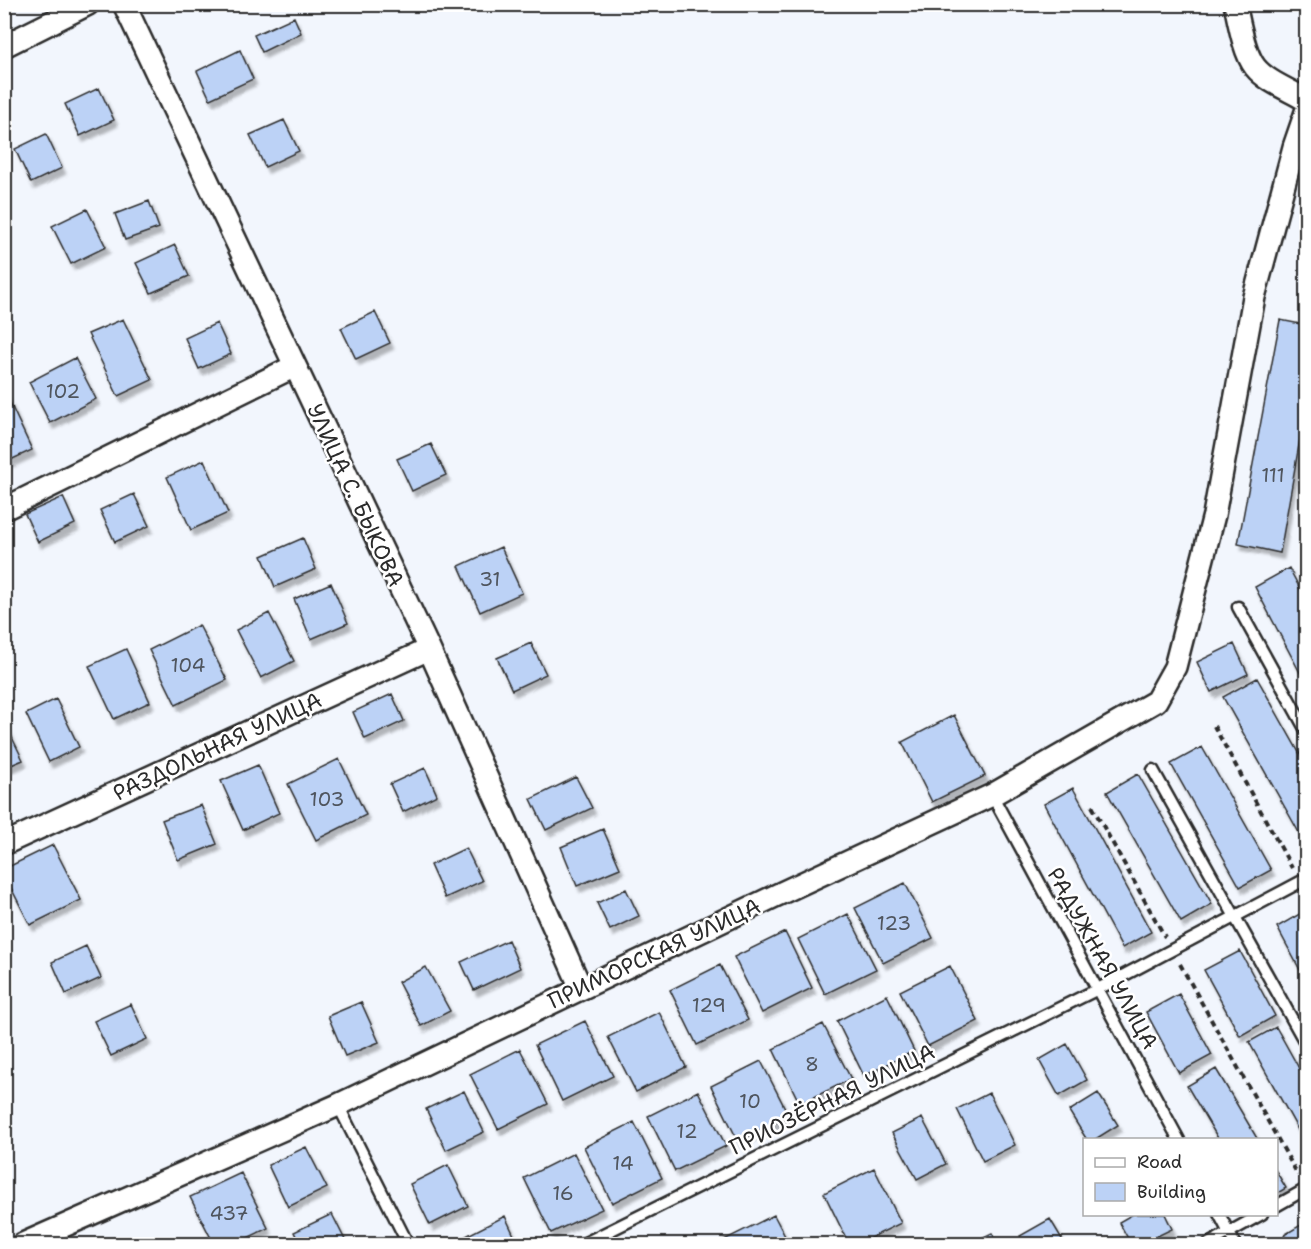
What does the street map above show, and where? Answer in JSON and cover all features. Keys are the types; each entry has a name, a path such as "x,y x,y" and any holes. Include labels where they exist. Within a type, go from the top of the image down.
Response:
{"street":[{"path":"4,46 88,4"},
{"name":"УЛИЦА С. БЫКОВА","path":"124,4 429,649 581,988"},
{"path":"1234,4 1248,54 1255,66 1266,76 1306,100"},
{"name":"ПРИМОРСКАЯ УЛИЦА","path":"23,1245 338,1105 992,795 1156,701 1175,667 1178,656 1214,514 1254,297 1294,147 1306,111"},
{"path":"4,509 295,366"},
{"name":"РАЗДОЛЬНАЯ УЛИЦА","path":"4,843 429,649"}],"lane":[{"path":"1238,606 1306,730"},
{"path":"1153,770 1306,1044"},
{"name":"РАДУЖНАЯ УЛИЦА","path":"992,795 1178,1138"},
{"name":"ПРИОЗЁРНАЯ УЛИЦА","path":"583,1245 1172,951 1303,881"},
{"path":"338,1105 408,1245"},
{"path":"1278,1205 1306,1189"},
{"path":"1220,1216 1235,1245"},
{"path":"1208,1245 1260,1216"}],"path":[{"path":"1214,726 1303,881"},
{"path":"1092,806 1277,1138"},
{"path":"1278,1139 1306,1189"}],"building":[{"path":"294,17 301,33 262,52 254,35"},
{"path":"240,50 253,79 210,99 197,71"},
{"path":"99,88 114,120 80,136 65,104"},
{"path":"284,120 299,151 265,167 250,135"},
{"path":"46,134 62,168 31,183 15,149"},
{"path":"149,201 159,228 125,240 115,214"},
{"path":"87,209 106,247 71,264 52,226"},
{"path":"175,245 189,276 151,293 136,263"},
{"path":"375,312 390,343 356,359 341,328"},
{"path":"123,319 152,380 118,396 88,334"},
{"path":"1280,320 1306,325 1306,405 1280,553 1238,544"},
{"path":"217,323 231,354 199,369 185,338"},
{"path":"75,358 96,399 50,423 29,382"},
{"path":"4,390 32,450 4,463"},
{"path":"431,444 446,475 412,491 397,459"},
{"path":"204,460 228,513 191,530 167,477"},
{"path":"134,494 149,526 115,542 100,510"},
{"path":"63,497 75,524 38,542 25,514"},
{"path":"303,538 316,569 275,587 262,556"},
{"path":"501,547 522,593 480,612 459,566"},
{"path":"1289,568 1306,600 1306,684 1255,587"},
{"path":"331,583 348,623 311,639 294,599"},
{"path":"269,613 294,661 261,678 236,630"},
{"path":"199,625 227,680 176,705 149,650"},
{"path":"531,643 546,674 512,690 497,658"},
{"path":"1234,644 1248,674 1211,692 1197,662"},
{"path":"126,649 150,702 114,719 89,666"},
{"path":"1257,678 1306,765 1306,845 1223,697"},
{"path":"392,694 404,721 365,739 353,712"},
{"path":"56,699 79,747 49,762 26,714"},
{"path":"954,715 985,776 932,802 902,742"},
{"path":"4,721 23,760 4,768"},
{"path":"1202,747 1271,870 1240,887 1171,764"},
{"path":"339,759 366,815 316,840 288,784"},
{"path":"258,765 279,813 243,830 221,781"},
{"path":"425,768 437,795 403,812 390,784"},
{"path":"1138,774 1212,904 1181,922 1107,792"},
{"path":"576,777 592,808 546,830 531,799"},
{"path":"1073,788 1151,932 1122,948 1044,804"},
{"path":"201,805 217,844 178,860 162,820"},
{"path":"603,829 620,868 577,886 561,847"},
{"path":"53,845 81,900 30,925 4,874 4,869"},
{"path":"466,848 482,881 445,898 430,865"},
{"path":"905,883 933,938 883,963 855,908"},
{"path":"626,889 639,916 610,930 597,903"},
{"path":"1303,912 1306,919 1306,981 1277,927"},
{"path":"848,914 876,969 825,994 798,939"},
{"path":"785,932 812,988 762,1013 734,957"},
{"path":"508,940 520,968 474,990 461,962"},
{"path":"86,946 101,978 66,994 52,962"},
{"path":"1240,951 1275,1016 1240,1036 1204,970"},
{"path":"720,965 748,1020 697,1045 670,990"},
{"path":"950,966 978,1021 928,1046 900,991"},
{"path":"426,967 450,1011 421,1026 398,982"},
{"path":"1179,994 1212,1055 1179,1073 1146,1012"},
{"path":"887,995 914,1051 864,1076 837,1021"},
{"path":"361,1002 379,1042 345,1056 328,1016"},
{"path":"131,1004 147,1039 111,1056 94,1021"},
{"path":"659,1012 686,1067 636,1092 608,1037"},
{"path":"585,1021 613,1076 562,1101 535,1045"},
{"path":"823,1024 851,1079 800,1104 773,1049"},
{"path":"1276,1027 1306,1081 1306,1144 1249,1042"},
{"path":"1067,1044 1087,1080 1059,1096 1039,1060"},
{"path":"520,1049 548,1104 498,1129 470,1074"},
{"path":"761,1061 789,1116 738,1141 711,1086"},
{"path":"1216,1069 1257,1138 1218,1138 1187,1086"},
{"path":"464,1091 484,1132 446,1150 426,1109"},
{"path":"698,1091 726,1146 675,1171 648,1116"},
{"path":"989,1093 1015,1145 983,1161 957,1109"},
{"path":"1098,1093 1118,1125 1097,1138 1086,1138 1069,1111"},
{"path":"922,1118 946,1164 917,1179 892,1133"},
{"path":"634,1122 662,1178 612,1203 584,1147"},
{"path":"306,1147 327,1188 288,1207 268,1165"},
{"path":"574,1153 602,1209 551,1233 524,1178"},
{"path":"448,1165 468,1206 430,1225 410,1184"},
{"path":"874,1168 901,1223 858,1244 849,1244 824,1193"},
{"path":"241,1173 268,1228 235,1244 214,1244 190,1197"},
{"path":"1278,1174 1286,1188 1278,1193"},
{"path":"332,1214 347,1244 300,1244 294,1232"},
{"path":"774,1215 789,1244 726,1244 724,1240"},
{"path":"505,1216 518,1244 463,1244 460,1239"},
{"path":"1130,1216 1166,1216 1172,1229 1141,1244 1131,1244 1119,1222"},
{"path":"1050,1219 1065,1244 1025,1244 1020,1236"},
{"path":"1306,1222 1306,1244 1290,1244 1284,1235"},
{"path":"992,1233 998,1244 969,1244"}]}
